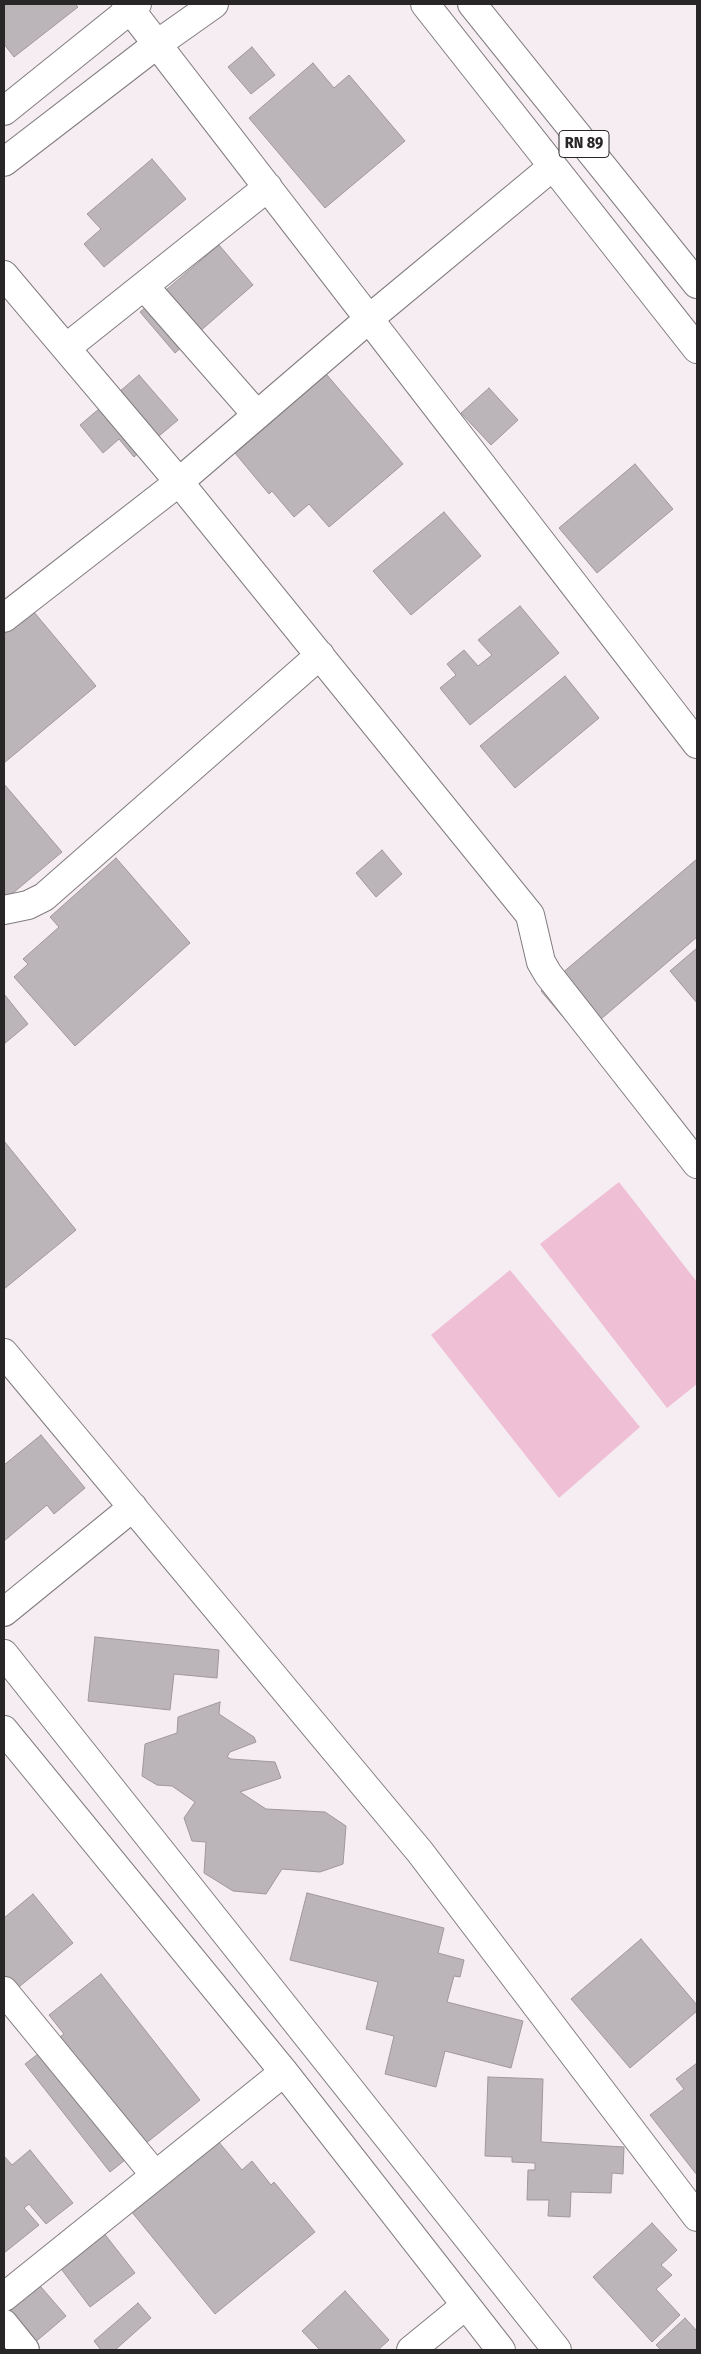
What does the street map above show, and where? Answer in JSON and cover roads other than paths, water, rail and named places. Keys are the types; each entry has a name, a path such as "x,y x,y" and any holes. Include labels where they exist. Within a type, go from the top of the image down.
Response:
{"street":[{"path":"4,162 156,45 214,4"},
{"path":"425,4 697,349"},
{"name":"RN 89","path":"472,4 697,284"},
{"path":"4,111 131,6 156,45 370,318 697,744"},
{"path":"4,618 180,482 370,318 552,167"},
{"path":"66,348 268,187"},
{"path":"4,275 180,482 530,915 541,962 548,974 697,1164"},
{"path":"144,286 256,415"},
{"path":"4,910 28,905 44,897 320,655"},
{"path":"4,1353 420,1852 697,2217"},
{"path":"4,1612 133,1507"},
{"path":"4,1654 558,2350"},
{"path":"4,1730 284,2072 501,2350"},
{"path":"4,1991 155,2175"},
{"path":"4,2297 284,2072"},
{"path":"411,2350 466,2305"},
{"path":"4,2324 25,2350"}]}
